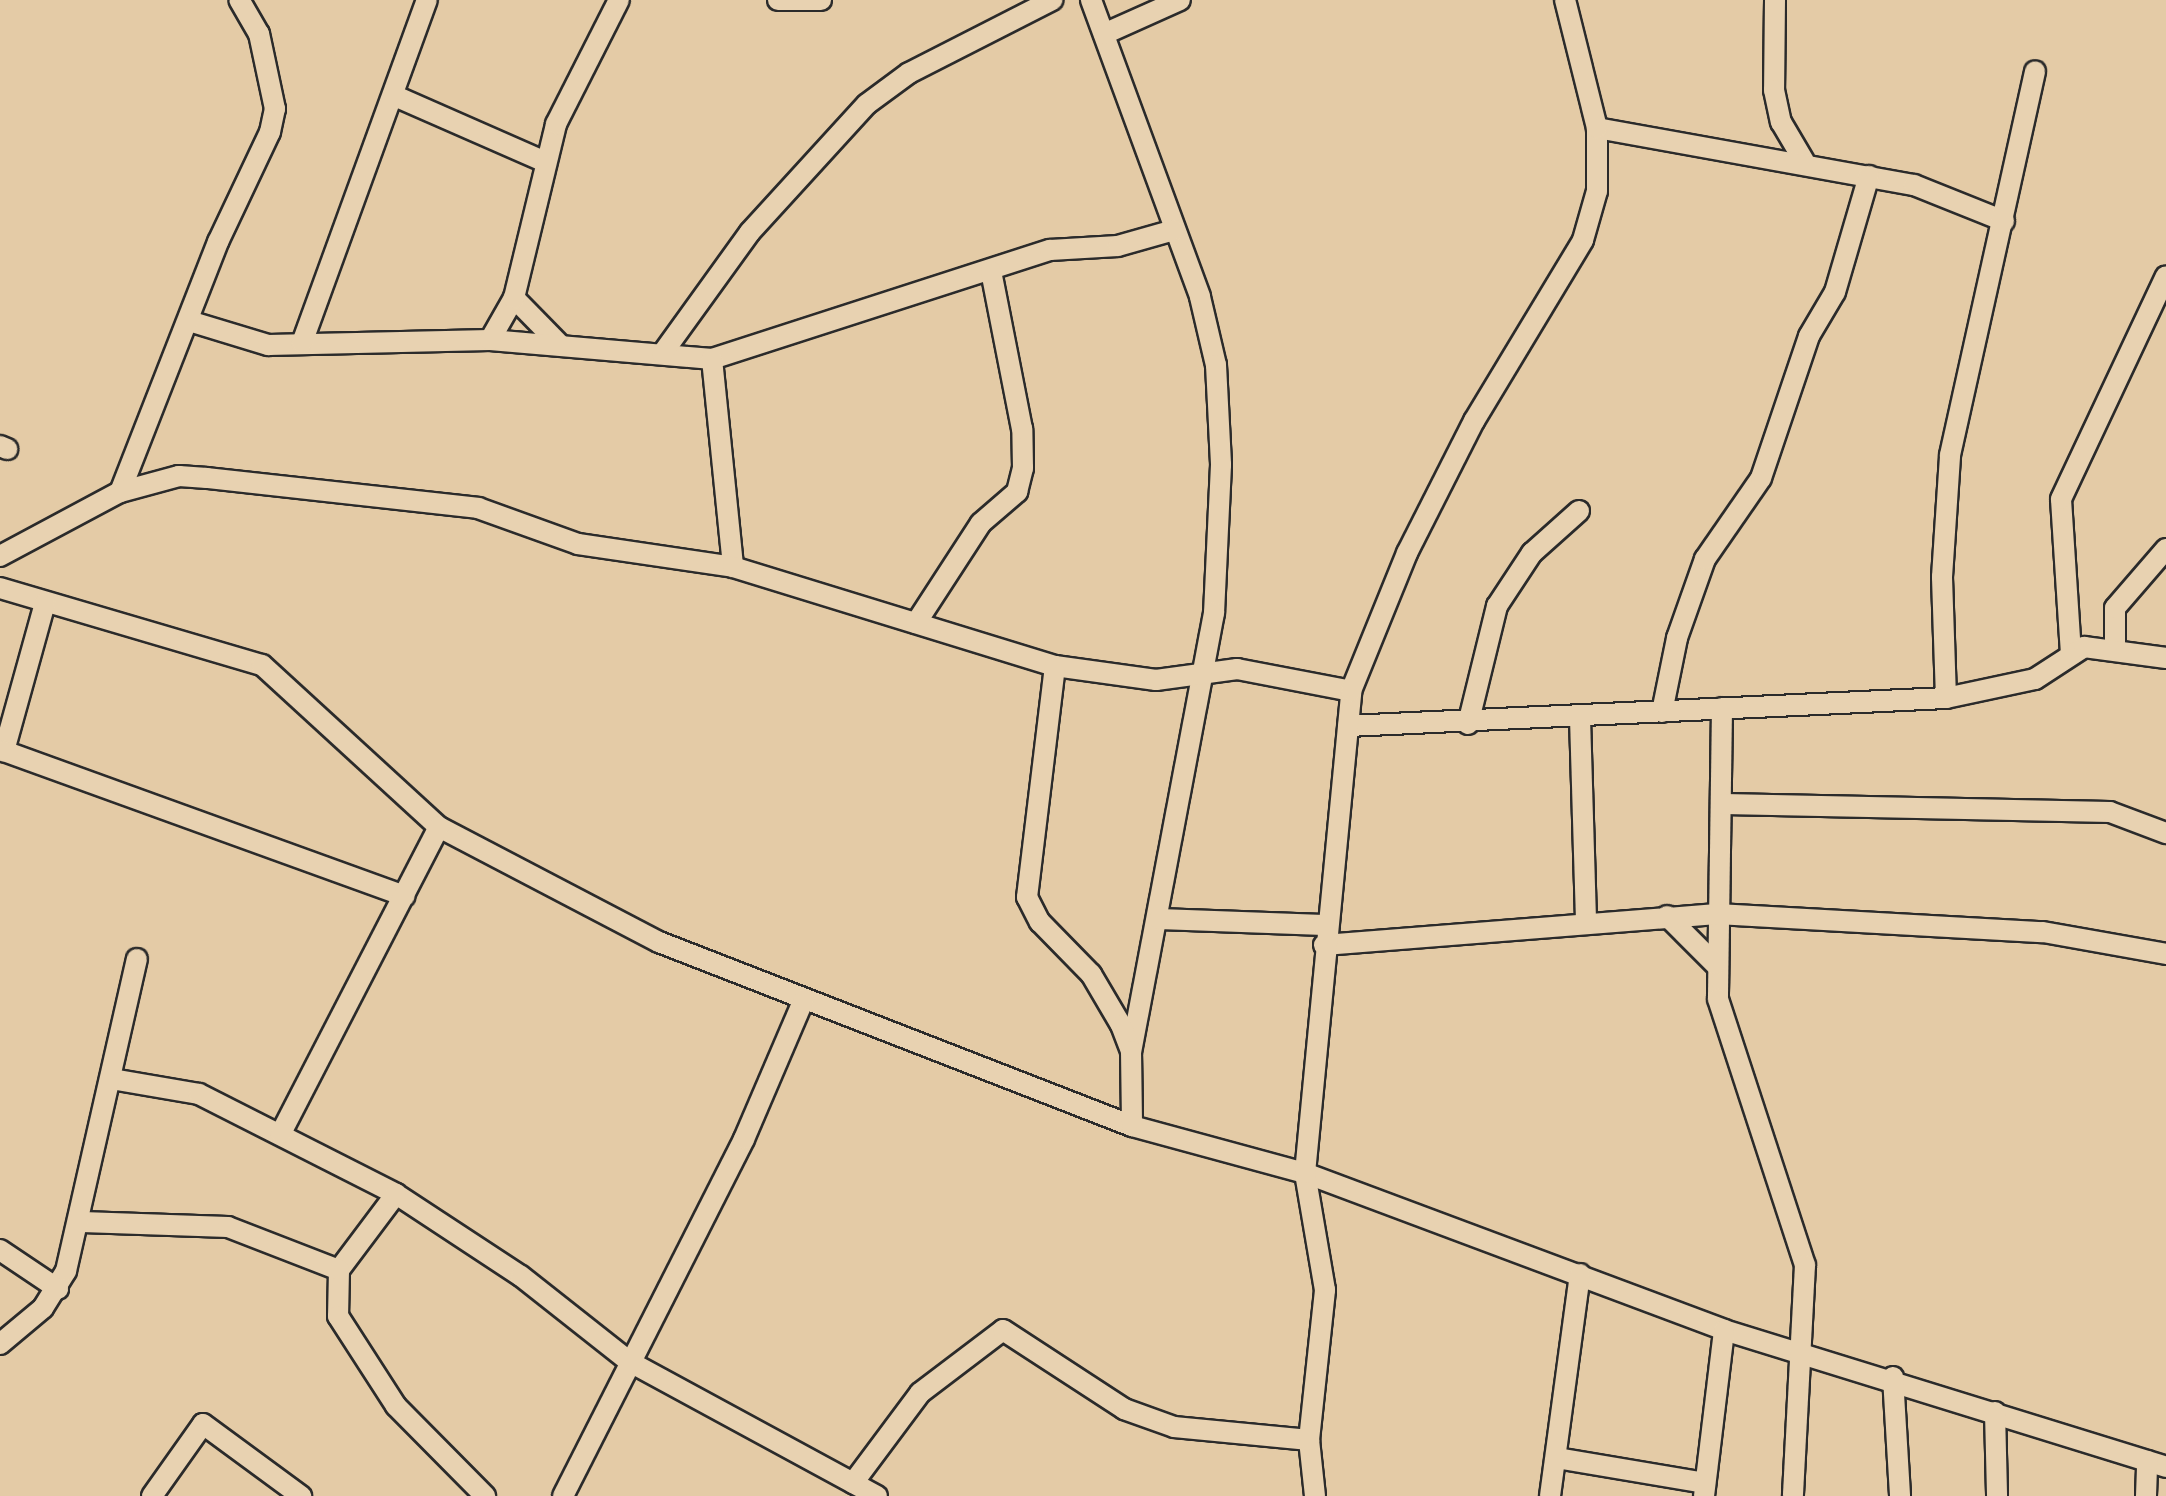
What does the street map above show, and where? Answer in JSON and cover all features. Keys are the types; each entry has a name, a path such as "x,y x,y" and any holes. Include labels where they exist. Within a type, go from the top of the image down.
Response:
{"street":[{"path":"120,492 275,109 259,34 239,0"},
{"path":"302,343 395,96 427,0"},
{"path":"490,340 514,298 543,161 619,0"},
{"path":"778,0 821,0"},
{"path":"662,354 750,232 867,104 909,73 1052,0"},
{"path":"1091,0 1174,230 1216,365 1221,552 1159,919 1131,1051 1132,1126"},
{"path":"1104,34 1180,0"},
{"path":"1315,1496 1309,1440 1325,1290 1305,1173 1324,935 1351,691 1447,474 1583,240 1597,191 1597,128 1565,0"},
{"path":"1775,0 1771,66 1781,122 1804,161"},
{"path":"1946,698 1942,577 1950,455 2035,71"},
{"path":"395,96 543,161"},
{"path":"1758,153 1781,122"},
{"path":"1597,128 1804,161 1914,185 2004,221"},
{"path":"1662,712 1677,638 1705,559 1761,478 1809,336 1835,292 1869,176"},
{"path":"189,321 228,338 302,343 490,340 712,359 1076,244 1118,246 1174,230"},
{"path":"916,623 981,523 1017,492 1023,468 1022,429 991,271"},
{"path":"2071,654 2061,499 2166,276"},
{"path":"514,298 559,344"},
{"path":"712,359 733,567"},
{"path":"0,556 120,492 179,476 478,508 578,544 733,567 1055,666 1156,680 1200,671 1237,669 1351,691"},
{"path":"1468,724 1497,606 1547,536 1579,511"},
{"path":"2115,649 2115,608 2166,549"},
{"path":"0,588 281,675 439,827 605,917 804,999 1132,1126 1305,1173 1724,1330 1893,1377 2157,1464 2146,1496"},
{"path":"45,603 4,751 405,896"},
{"path":"1348,726 1468,724 1946,698 2035,679 2071,654 2097,645 2166,658"},
{"path":"1055,666 1027,897 1040,922 1091,974 1131,1051"},
{"path":"1722,708 1724,804 1715,964 1721,1010 1805,1265 1797,1351 1793,1496"},
{"path":"1580,718 1586,920"},
{"path":"1724,804 2110,812 2166,833"},
{"path":"281,1133 439,827"},
{"path":"1159,919 1324,935 1717,914 2043,932 2166,954"},
{"path":"1667,916 1715,964"},
{"path":"0,1344 58,1289 82,1222 137,959"},
{"path":"563,1496 744,1139 804,999"},
{"path":"112,1079 199,1094 396,1194 521,1276 630,1362 877,1496"},
{"path":"396,1194 339,1270 334,1297 351,1346 404,1415 485,1496"},
{"path":"82,1222 228,1227 339,1270"},
{"path":"0,1250 58,1289"},
{"path":"1550,1496 1580,1274"},
{"path":"853,1483 920,1393 1003,1330 1112,1402 1174,1427 1309,1440"},
{"path":"1557,1458 1704,1490 1724,1330"},
{"path":"1893,1377 1900,1496"},
{"path":"1995,1412 1997,1496"},
{"path":"152,1496 203,1424 301,1496"}]}
